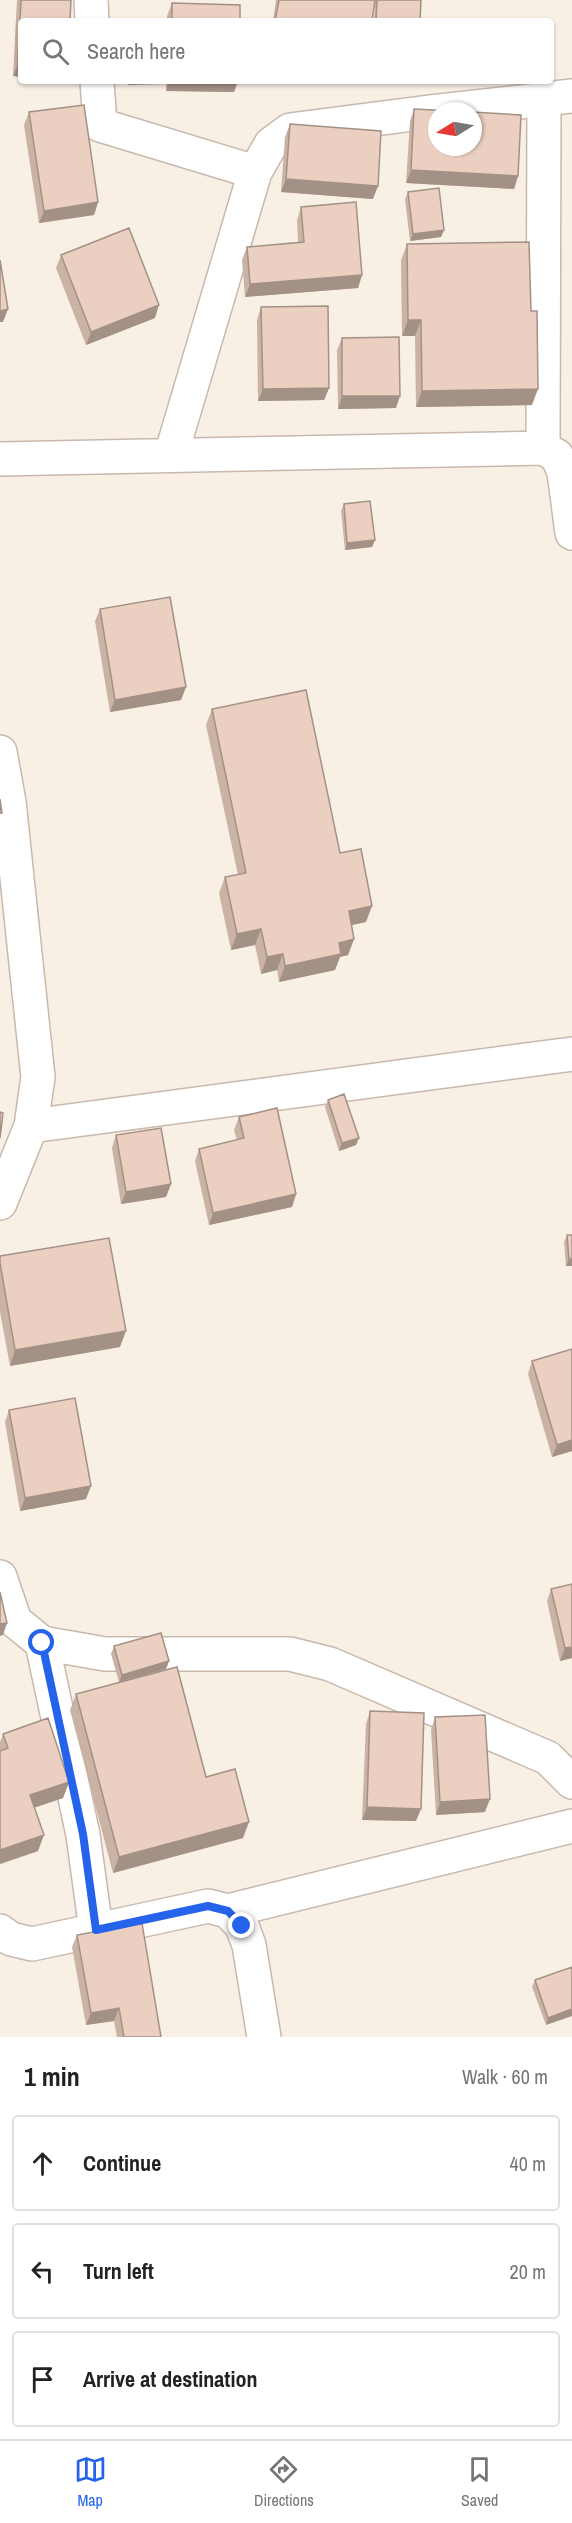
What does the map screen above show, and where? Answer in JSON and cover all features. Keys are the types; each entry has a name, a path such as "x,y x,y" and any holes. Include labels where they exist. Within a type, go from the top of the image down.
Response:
{"street":[{"path":"91,0 92,18"},
{"path":"97,84 100,125 255,172"},
{"path":"482,106 558,97 543,448"},
{"path":"171,455 255,172 270,144 291,130 428,112"},
{"path":"0,459 543,448 557,456 564,472 572,533"},
{"path":"0,752 9,802 38,1077 31,1126 0,1203"},
{"path":"31,1126 572,1054"},
{"path":"0,1577 15,1621 42,1643 105,1654 290,1654 300,1656 330,1664 548,1758 572,1782"},
{"path":"42,1643 83,1834 96,1930"},
{"path":"0,1930 11,1940 32,1944 208,1906 228,1911 572,1826"},
{"path":"228,1911 242,1926 249,1945 264,2037"}],"building":[{"path":"21,0 71,0 70,18 20,18"},
{"path":"279,0 375,0 372,18 276,18"},
{"path":"377,0 421,0 420,18 376,18"},
{"path":"172,3 240,5 240,18 172,18"},
{"path":"84,105 98,202 44,211 29,112"},
{"path":"414,109 428,110 428,156 482,156 482,113 521,115 518,176 411,170"},
{"path":"290,124 381,131 378,186 286,179"},
{"path":"439,188 444,230 413,234 408,192"},
{"path":"356,202 362,275 250,284 247,247 304,242 301,207"},
{"path":"129,228 159,305 91,332 61,255"},
{"path":"529,242 531,311 537,311 538,389 422,391 421,320 408,320 407,244"},
{"path":"0,260 8,309 0,311"},
{"path":"328,306 329,388 263,389 261,307"},
{"path":"399,337 400,396 342,396 342,338"},
{"path":"370,501 375,540 347,543 344,504"},
{"path":"170,597 186,687 115,700 100,609"},
{"path":"306,690 340,853 361,849 372,906 349,911 354,939 339,943 341,954 285,966 283,954 267,957 261,929 237,934 225,877 246,873 212,709"},
{"path":"344,1094 359,1138 342,1143 328,1100"},
{"path":"277,1108 296,1194 213,1213 199,1149 244,1138 239,1117"},
{"path":"0,1112 3,1113 0,1138"},
{"path":"161,1128 171,1184 126,1192 116,1135"},
{"path":"567,1235 572,1235 572,1259 569,1259"},
{"path":"109,1238 126,1331 15,1350 0,1256"},
{"path":"572,1349 572,1440 557,1445 532,1361"},
{"path":"75,1398 91,1486 25,1498 9,1410"},
{"path":"572,1584 572,1647 565,1648 551,1589"},
{"path":"0,1592 7,1623 0,1624"},
{"path":"161,1633 169,1661 122,1675 114,1646"},
{"path":"177,1667 206,1777 235,1769 249,1822 119,1857 76,1694"},
{"path":"370,1711 424,1713 421,1809 367,1807"},
{"path":"485,1715 490,1799 440,1802 435,1717"},
{"path":"48,1718 69,1782 30,1795 44,1835 0,1850 0,1751 8,1748 3,1734"},
{"path":"142,1923 161,2037 124,2037 119,2008 91,2013 77,1935"},
{"path":"572,1967 572,2009 548,2018 535,1980"}],"route":[{"path":"42,1643 83,1834 96,1930 208,1906 228,1911 242,1926"}]}
